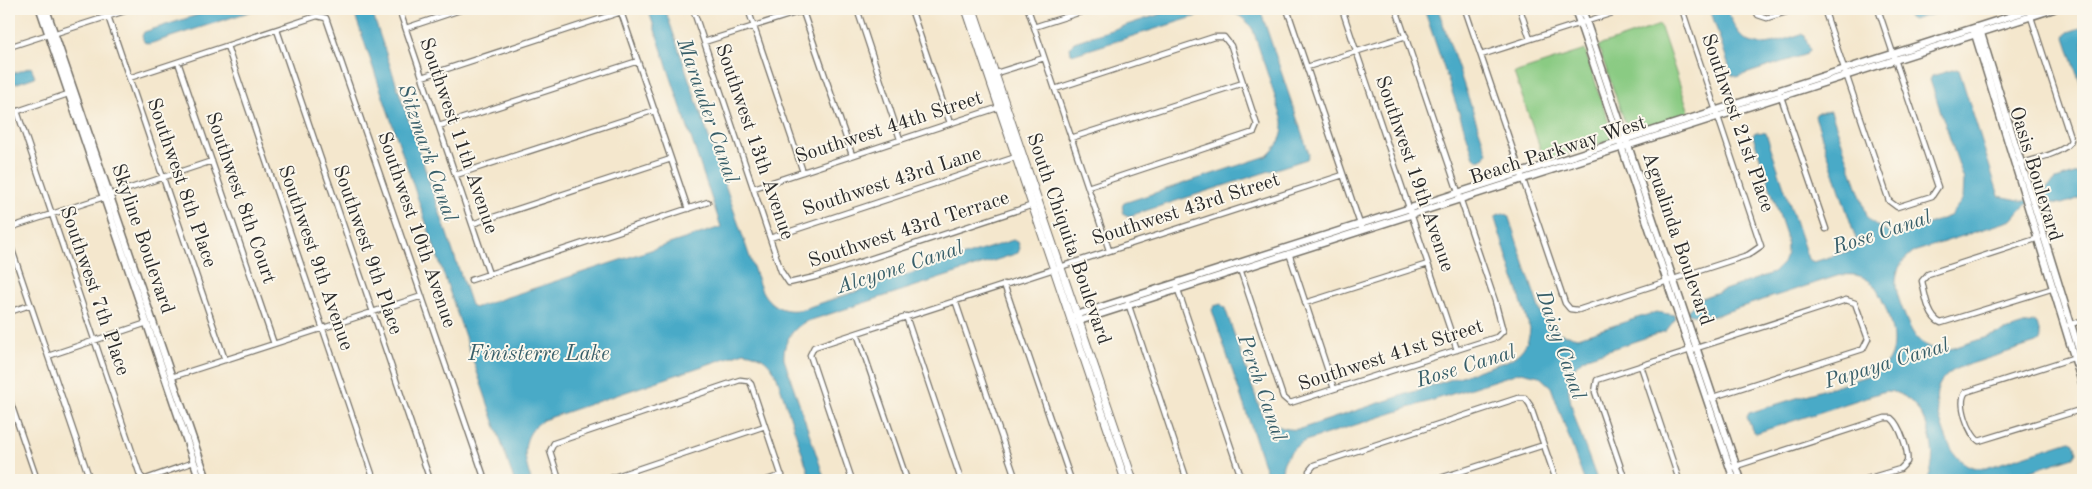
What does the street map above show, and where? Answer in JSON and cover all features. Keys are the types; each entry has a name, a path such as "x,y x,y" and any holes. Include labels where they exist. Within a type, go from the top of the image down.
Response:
{"main road":[{"name":"South Chiquita Boulevard","path":"966,9 992,75"},
{"name":"South Chiquita Boulevard","path":"973,9 1002,106 1075,319 1133,480"},
{"name":"South Chiquita Boulevard","path":"1075,319 1126,480"}],"street":[{"path":"40,9 52,34"},
{"name":"Skyline Boulevard","path":"46,9 52,34 197,462 200,480"},
{"path":"9,47 131,9"},
{"name":"Southwest 11th Avenue","path":"399,9 489,274"},
{"path":"406,28 464,9"},
{"name":"Southwest 13th Avenue","path":"693,9 783,277 789,283"},
{"path":"748,9 802,172"},
{"path":"704,42 808,9"},
{"path":"857,9 900,139"},
{"path":"911,9 950,123"},
{"path":"1028,9 1109,250"},
{"path":"1034,27 1090,9"},
{"path":"1287,9 1361,227"},
{"name":"Southwest 19th Avenue","path":"1342,9 1457,350"},
{"path":"1396,9 1460,196"},
{"path":"1465,9 1565,303 1570,309 1578,310 1670,281"},
{"path":"1520,9 1530,39"},
{"name":"Agualinda Boulevard","path":"1574,9 1583,22"},
{"name":"Agualinda Boulevard","path":"1582,9 1583,22 1670,281 1733,467 1741,480"},
{"path":"1481,55 1625,9"},
{"name":"Southwest 21st Place","path":"1670,281 1748,255 1761,246 1682,9"},
{"path":"1755,9 1761,17 1771,17 1796,9"},
{"path":"1824,9 1889,201 1893,206 1897,207 1927,198 1937,191 1935,177 1878,9"},
{"name":"Beach Parkway West","path":"1075,319 1977,31 2031,12 2052,9"},
{"path":"422,77 621,10 688,209"},
{"path":"802,10 852,156"},
{"path":"2019,164 2064,150 2070,144 2068,127 2031,12"},
{"name":"Southwest 8th Place","path":"108,16 225,360"},
{"name":"Southwest 10th Avenue","path":"277,30 317,16 326,18 485,480"},
{"path":"129,78 277,30"},
{"name":"Southwest 9th Place","path":"277,30 430,480"},
{"name":"Oasis Boulevard","path":"1977,31 2078,357 2083,386"},
{"name":"Skyline Boulevard","path":"52,34 68,72 72,93"},
{"path":"1055,89 1214,37 1224,36 1230,42 1257,129 1251,134 1088,187"},
{"path":"1307,68 1406,36"},
{"name":"Southwest 9th Avenue","path":"227,46 374,480"},
{"path":"992,75 1044,58"},
{"path":"439,126 638,61"},
{"name":"Southwest 8th Court","path":"178,62 274,344"},
{"path":"1071,138 1243,83"},
{"path":"9,114 72,93"},
{"path":"1780,94 1826,229"},
{"name":"Southwest 44th Street","path":"754,188 1002,106"},
{"path":"456,175 655,110"},
{"name":"Southwest 7th Place","path":"17,111 143,480"},
{"name":"Southwest 43rd Lane","path":"770,238 1019,156"},
{"path":"472,224 671,159"},
{"path":"9,228 212,162"},
{"name":"Southwest 43rd Street","path":"852,480 811,358 811,350 816,346 1343,175"},
{"name":"Southwest 41st Street","path":"1239,266 1285,401 1294,403 1497,337 1503,331 1503,323 1460,196"},
{"path":"470,280 708,202"},
{"name":"Southwest 43rd Terrace","path":"789,283 824,274 1036,205"},
{"path":"2041,238 1933,272 1924,277 1922,282 1927,299 1933,317 1937,322 1951,321 2057,287"},
{"path":"9,241 90,480"},
{"path":"1288,250 1334,389"},
{"path":"1305,303 1428,264"},
{"path":"1004,284 1070,480"},
{"path":"1177,286 1242,480"},
{"path":"169,378 422,296"},
{"path":"955,300 1016,480"},
{"path":"1625,480 1595,392 1594,384 1601,378 1851,300 1858,308 1868,338 1867,346 1854,352 1710,398"},
{"path":"1127,302 1187,480"},
{"path":"9,312 30,305"},
{"path":"906,316 962,480"},
{"path":"2068,325 2083,320"},
{"path":"48,356 150,322"},
{"path":"857,333 907,480"},
{"path":"2078,357 1978,388 1963,396 1962,403 1973,436 1979,441 2083,409"},
{"name":"Oasis Boulevard","path":"2078,357 2083,363"},
{"path":"1641,366 1679,480"},
{"path":"559,480 551,456 551,446 558,441 736,381 748,381 751,384 783,478 767,480"},
{"path":"9,398 37,480"},
{"path":"1311,480 1309,471 1318,463 1506,402 1525,398 1530,405 1556,480"},
{"path":"1733,467 1885,418 1892,418 1898,426 1908,458 1907,462 1900,468 1863,480"},
{"path":"605,480 765,426"},
{"path":"1434,480 1544,444"},
{"path":"143,480 197,462"},
{"name":"Skyline Boulevard","path":"197,462 207,480"},
{"name":"Agualinda Boulevard","path":"1733,467 1734,480"}],"green space":[{"path":"1660,25 1690,115 1629,134 1598,46"},
{"path":"1585,50 1614,139 1545,162 1514,73"}],"water":[{"path":"216,9 258,9 149,44 144,42 142,36 144,32"},
{"name":"Finisterre Lake","path":"353,9 371,9 471,305 474,308 721,227 648,9 665,9 759,284 766,297 776,306 788,310 803,309 1013,240 1018,242 1020,248 1018,253 805,322 792,333 785,348 784,359 825,480 811,480 774,372 768,363 760,357 744,352 543,420 530,433 525,447 526,463 531,480 514,480"},
{"path":"1176,9 1260,9 1309,154 1307,159 1129,216 1124,214 1122,206 1124,203 1267,156 1277,145 1282,132 1283,121 1253,30 1246,21 1231,12 1213,11 1075,54 1071,53 1070,48 1074,42"},
{"path":"1424,9 1438,9 1487,153 1484,158 1478,160 1474,157"},
{"path":"1710,9 1727,9 1733,24 1747,41 1755,44 1765,44 1801,34 1805,36 1810,50 1807,54 1736,77 1732,75"},
{"path":"1906,9 1950,9 1913,20 1909,18"},
{"path":"2083,27 2083,92 2065,37 2068,32"},
{"path":"31,67 35,77 9,86 9,75"},
{"path":"1956,69 1959,70 1999,196 2024,201 2036,197 2056,180 2083,171 2083,197 2062,204 2037,201 2025,205 2012,220 1913,252 1898,270 1896,283 1899,300 1913,333 1931,348 1950,349 2033,322 2037,324 2041,338 2039,342 1958,368 1942,380 1937,394 1938,411 1949,444 1957,457 1969,466 1986,468 2070,441 2074,443 2077,452 2074,457 2002,480 1927,480 1933,455 1926,425 1910,401 1898,393 1885,391 1756,433 1752,430 1747,417 1749,413 1873,374 1887,362 1891,355 1893,338 1887,312 1875,287 1864,278 1856,275 1837,276 1707,318 1688,314 1687,311 1701,298 1773,273 1783,263 1787,253 1786,235 1753,136 1755,132 1766,133 1808,259 1814,262 1855,249 1858,245 1815,116 1817,113 1831,111 1868,218 1877,226 1889,232 1907,232 1950,216 1963,199 1964,180 1930,80 1932,76"},
{"name":"Daisy Canal","path":"1503,213 1508,215 1542,317 1558,333 1578,337 1656,312 1675,315 1676,318 1666,331 1587,357 1571,373 1569,390 1574,415 1597,480 1584,480 1551,387 1539,376 1521,372 1305,441 1291,452 1284,462 1282,468 1283,480 1269,480 1212,310 1214,306 1221,304 1225,308 1262,415 1280,426 1289,429 1300,429 1507,361 1520,352 1526,344 1530,329 1495,219 1497,215"}],"water label":[{"name":"Marauder Canal","path":"707,111"},
{"name":"Sitzmark Canal","path":"427,153"},
{"name":"Rose Canal","path":"1882,233"},
{"name":"Alcyone Canal","path":"900,268"},
{"name":"Papaya Canal","path":"1887,364"},
{"name":"Rose Canal","path":"1466,367"},
{"name":"Perch Canal","path":"1261,388"}]}
